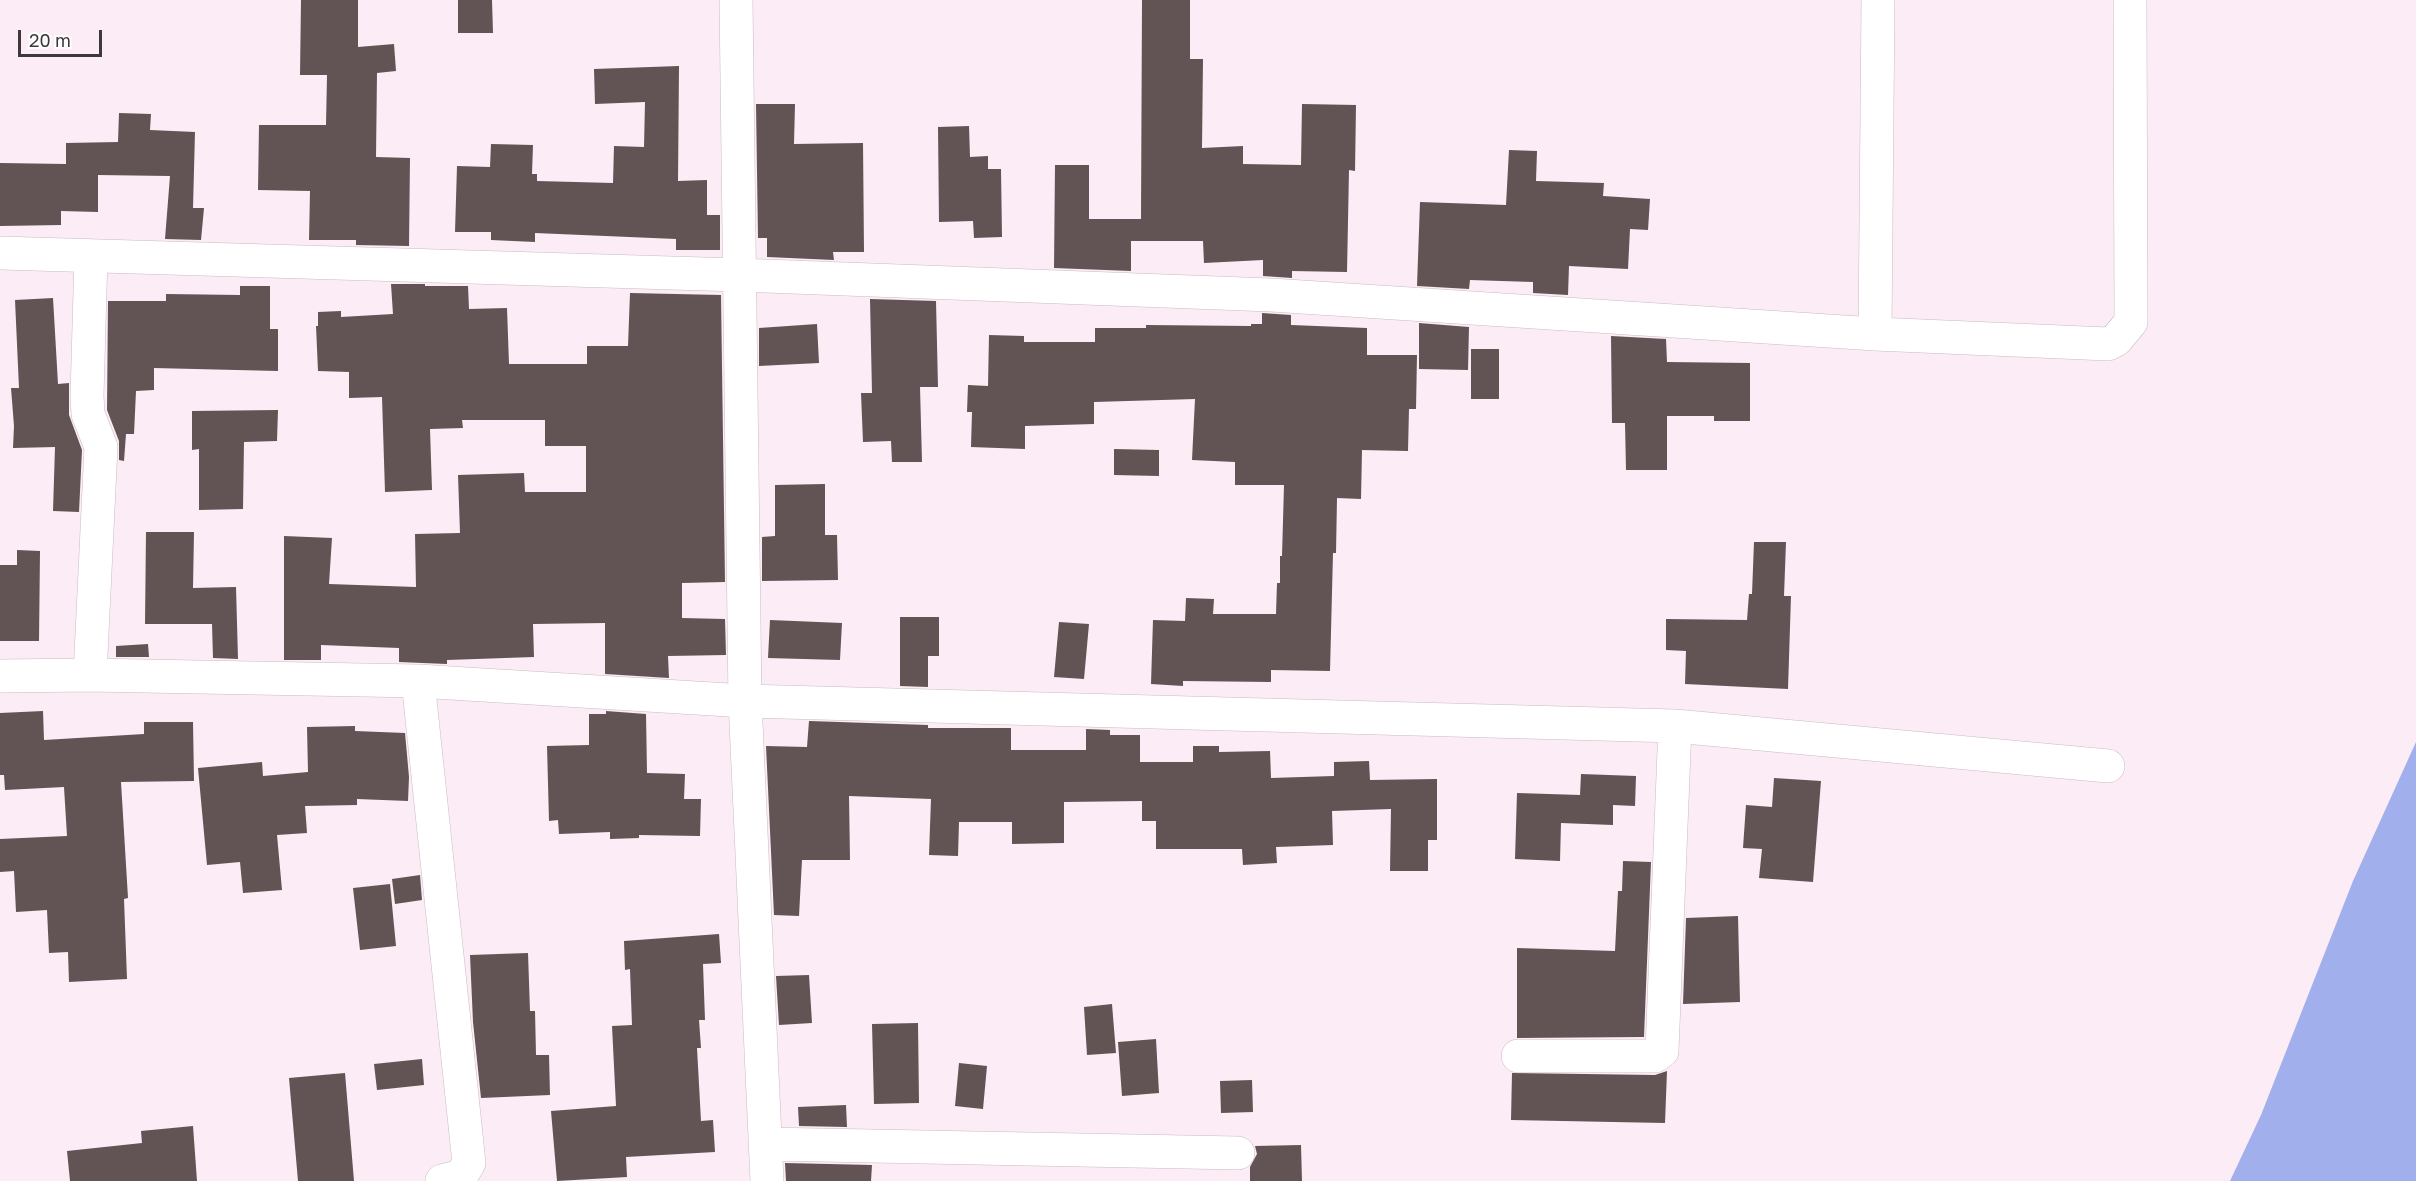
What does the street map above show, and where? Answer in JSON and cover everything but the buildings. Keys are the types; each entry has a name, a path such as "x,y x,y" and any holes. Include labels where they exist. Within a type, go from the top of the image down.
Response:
{"street":[{"path":"736,0 745,701 767,1181"},
{"path":"1875,334 1878,0"},
{"path":"0,253 739,275 1271,295 1875,334 2108,344 2125,332 2131,322 2130,0"},
{"path":"90,675 100,447 88,414 91,256"},
{"path":"0,676 90,675 417,681 745,701 1675,726 2108,766"},
{"path":"417,681 469,1163 461,1176 442,1181"},
{"path":"1518,1056 1655,1056 1662,1051 1675,726"},
{"path":"767,1144 1239,1153"}],"water":[{"path":"2416,742 2416,1181 2230,1181 2261,1115 2353,881"}]}
